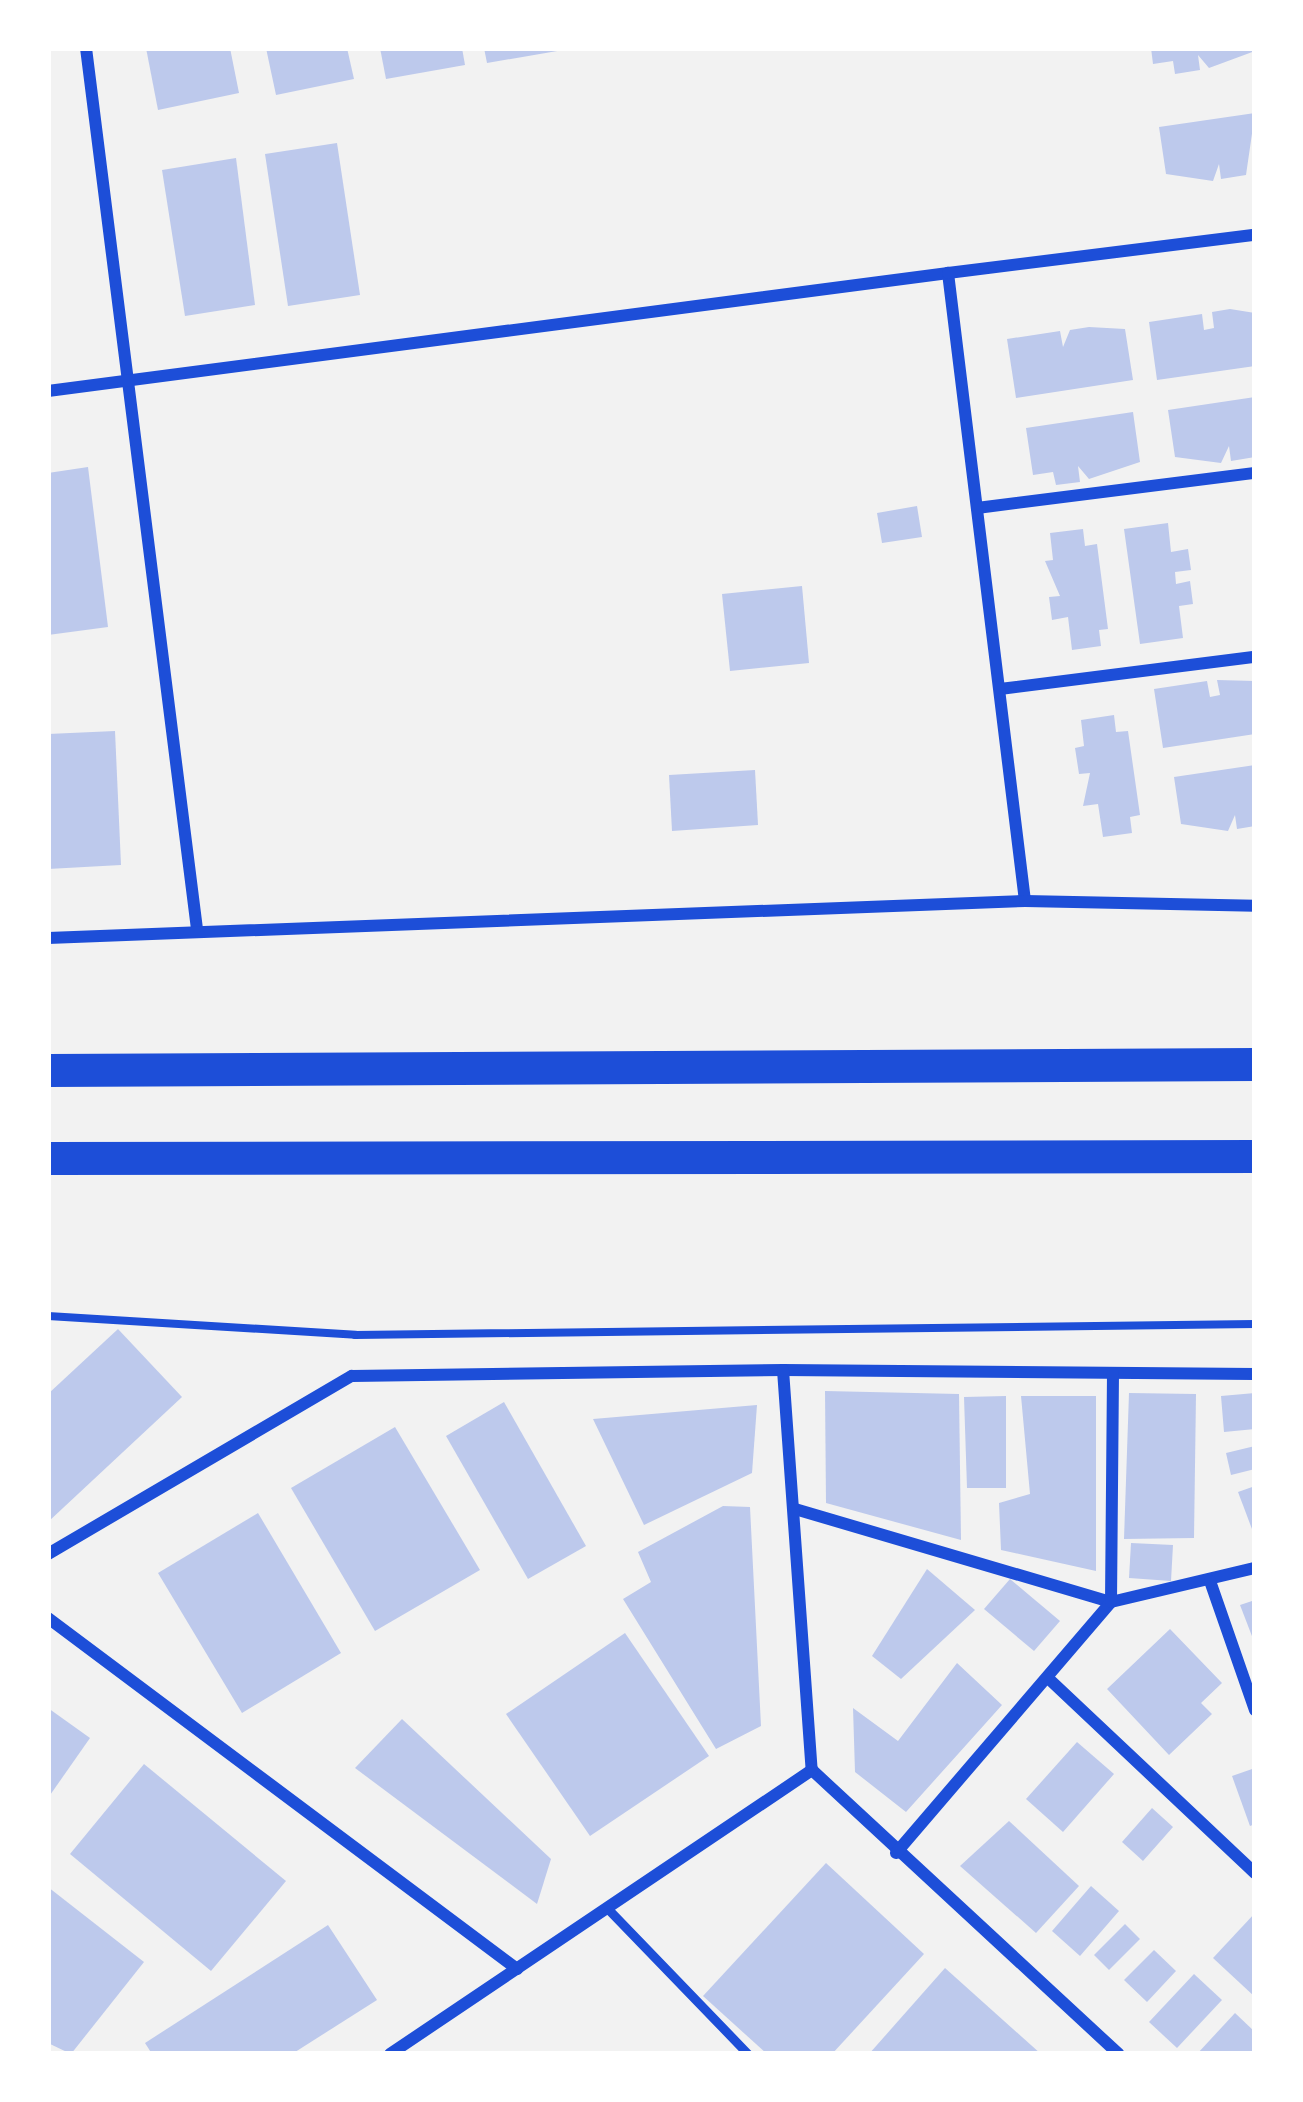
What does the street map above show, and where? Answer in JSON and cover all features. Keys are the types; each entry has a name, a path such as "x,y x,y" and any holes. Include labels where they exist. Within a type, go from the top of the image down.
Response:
{"highway":[{"path":"48,1070 1255,1064"},
{"path":"48,1158 1255,1156"}],"street":[{"path":"86,48 197,929"},
{"path":"48,391 1255,235"},
{"path":"948,273 1025,901"},
{"path":"977,508 1255,473"},
{"path":"1000,689 1255,657"},
{"path":"48,938 1025,901 1255,906"},
{"path":"783,1370 812,1770 896,1853 1119,2054"},
{"path":"48,1554 352,1376 783,1370 1255,1374"},
{"path":"896,1853 1111,1602 1112,1373"},
{"path":"795,1509 1111,1602 1255,1568"},
{"path":"1210,1581 1255,1710"},
{"path":"48,1618 517,1969"},
{"path":"1049,1678 1255,1873"},
{"path":"390,2054 812,1770"}],"lane":[{"path":"607,1908 748,2054"}],"path":[{"path":"48,1316 355,1335 1255,1324"}],"building":[{"path":"146,48 230,48 239,93 158,110"},
{"path":"266,48 347,48 354,79 276,95"},
{"path":"380,48 462,48 465,65 386,79"},
{"path":"484,48 563,48 563,50 487,63"},
{"path":"1151,48 1255,51 1209,68 1198,55 1200,70 1175,74 1173,61 1153,64"},
{"path":"1255,113 1246,175 1221,179 1219,164 1213,181 1166,174 1159,127"},
{"path":"337,143 360,295 288,306 265,154"},
{"path":"236,158 255,305 185,316 162,170"},
{"path":"1212,312 1255,313 1255,366 1157,380 1149,322 1202,314 1204,330 1214,328"},
{"path":"1125,329 1133,380 1016,398 1007,339 1060,331 1063,347 1070,330"},
{"path":"1255,397 1255,457 1231,461 1229,446 1221,463 1175,457 1168,410"},
{"path":"1133,412 1140,462 1089,479 1078,466 1080,482 1056,485 1053,472 1033,475 1026,428"},
{"path":"88,467 108,627 48,635 48,473"},
{"path":"917,506 922,537 882,543 877,513"},
{"path":"1168,523 1171,552 1188,549 1191,570 1175,572 1176,584 1190,581 1193,604 1179,606 1183,638 1140,644 1124,529"},
{"path":"1083,529 1085,546 1097,544 1108,629 1099,630 1101,646 1072,650 1068,617 1052,620 1049,597 1060,596 1045,561 1053,560 1050,533"},
{"path":"802,586 809,663 730,671 722,594"},
{"path":"1217,680 1255,681 1255,734 1163,748 1154,689 1207,681 1210,697 1220,695"},
{"path":"1114,715 1116,732 1128,731 1140,815 1130,817 1132,833 1103,837 1098,804 1083,806 1090,773 1079,774 1075,748 1084,746 1081,720"},
{"path":"115,731 121,865 48,869 48,734"},
{"path":"1255,765 1255,826 1237,829 1235,815 1228,831 1181,824 1174,777"},
{"path":"755,770 758,825 672,831 669,775"},
{"path":"118,1329 182,1397 48,1522 48,1394"},
{"path":"825,1391 959,1394 961,1540 826,1503"},
{"path":"1129,1393 1196,1394 1194,1538 1124,1539"},
{"path":"1255,1393 1255,1429 1224,1432 1221,1396"},
{"path":"1006,1396 1006,1488 967,1488 964,1397"},
{"path":"1021,1396 1096,1396 1096,1571 1001,1550 999,1503 1030,1494"},
{"path":"504,1402 586,1546 528,1579 446,1436"},
{"path":"757,1405 752,1473 644,1525 593,1419"},
{"path":"395,1427 480,1570 375,1631 291,1488"},
{"path":"1255,1446 1255,1469 1231,1475 1226,1453"},
{"path":"1255,1486 1255,1537 1238,1492"},
{"path":"723,1506 750,1507 761,1726 716,1749 623,1599 651,1582 638,1552"},
{"path":"258,1513 341,1653 242,1713 158,1573"},
{"path":"1131,1543 1173,1545 1171,1581 1129,1578"},
{"path":"927,1569 975,1610 901,1679 872,1656"},
{"path":"1010,1579 1060,1621 1034,1651 984,1609"},
{"path":"1255,1600 1255,1644 1240,1605"},
{"path":"1170,1629 1222,1683 1201,1703 1212,1714 1169,1755 1107,1689"},
{"path":"625,1633 709,1756 590,1836 506,1714"},
{"path":"957,1663 1002,1705 906,1812 855,1772 853,1708 898,1741"},
{"path":"48,1708 90,1738 48,1798"},
{"path":"402,1719 551,1859 537,1904 355,1768"},
{"path":"1077,1742 1114,1774 1063,1832 1026,1799"},
{"path":"144,1764 286,1881 211,1971 70,1854"},
{"path":"1255,1768 1255,1824 1250,1826 1232,1776"},
{"path":"1152,1808 1173,1827 1143,1861 1122,1842"},
{"path":"1009,1821 1079,1886 1036,1933 960,1866"},
{"path":"826,1863 924,1954 832,2054 767,2054 703,1996"},
{"path":"1091,1886 1119,1911 1080,1956 1052,1931"},
{"path":"48,1887 144,1962 71,2054 48,2043"},
{"path":"1255,1913 1255,1997 1213,1958"},
{"path":"1125,1924 1140,1939 1109,1970 1094,1955"},
{"path":"328,1925 377,2000 292,2054 152,2054 145,2043"},
{"path":"1154,1950 1176,1971 1147,2002 1124,1980"},
{"path":"945,1968 1041,2054 869,2054"},
{"path":"1194,1974 1222,2000 1177,2048 1149,2022"},
{"path":"1235,2013 1255,2032 1255,2054 1197,2054"}]}
